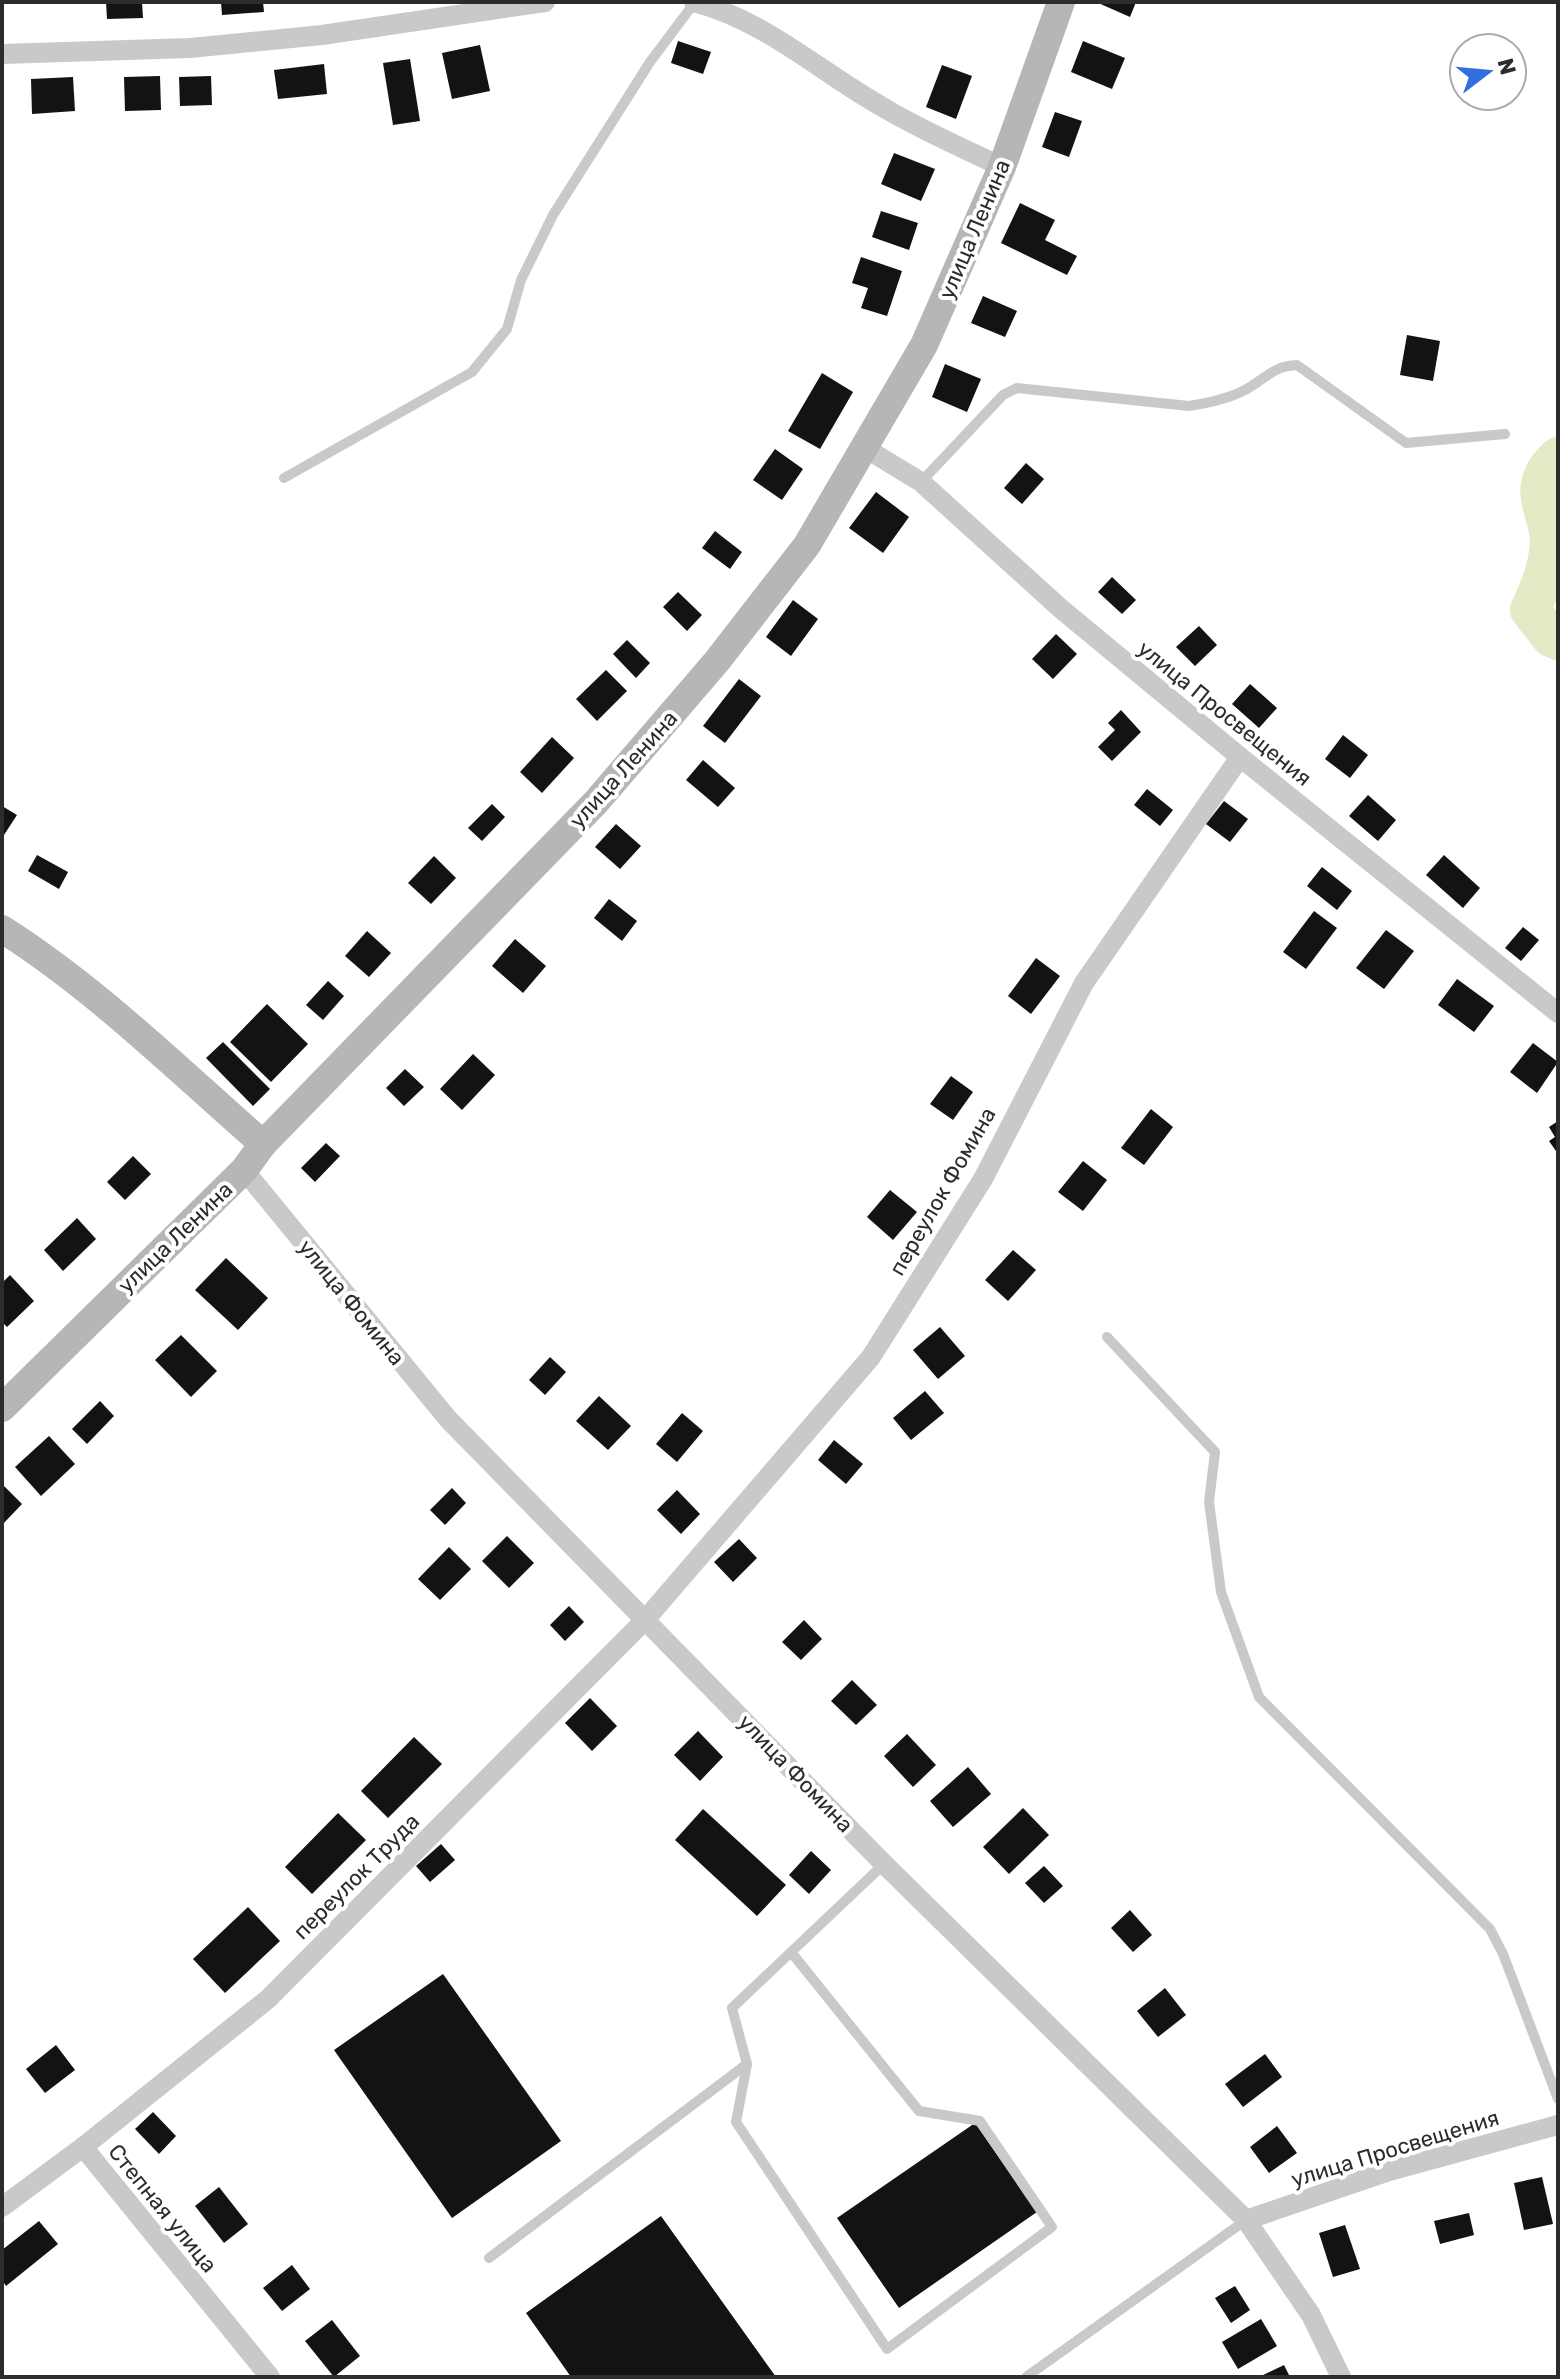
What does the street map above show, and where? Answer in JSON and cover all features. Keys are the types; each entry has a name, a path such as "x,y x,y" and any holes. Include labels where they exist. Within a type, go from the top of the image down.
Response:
{"street":[{"path":"2,54 190,48 322,35 545,2"},
{"path":"694,2 724,10 771,34 886,109 1002,167"},
{"name":"улица Ленина","path":"2,1408 244,1170 263,1144 596,802 717,661 807,545 924,345 1002,167 1061,2"},
{"name":"улица Просвещения","path":"865,448 921,482 1060,608 1558,1013"},
{"name":"переулок Фомина","path":"645,1620 871,1357 983,1179 1084,983 1240,757"},
{"path":"2,929 53,962 118,1014 263,1144"},
{"name":"улица Фомина","path":"244,1170 448,1419 884,1864 1246,2220 1311,2315 1341,2377"},
{"name":"переулок Труда","path":"83,2147 268,1999 645,1620"},
{"name":"улица Просвещения","path":"1246,2220 1389,2171 1558,2125"},
{"name":"Степная улица","path":"2,2207 83,2147 270,2377"}],"lane":[{"path":"284,478 472,372 507,329 521,280 553,215 650,62 694,2"},
{"path":"921,482 1003,395 1017,388 1189,406 1211,403 1245,389 1282,366 1297,365 1406,443 1505,434"},
{"path":"1107,1337 1215,1452 1209,1502 1221,1592 1259,1697 1490,1929 1503,1954 1558,2099"},
{"path":"791,1952 919,2111 980,2121 1052,2227 887,2349 736,2122 747,2064 732,2008 791,1952 884,1864"},
{"path":"489,2258 747,2064"},
{"path":"1026,2377 1246,2220"}],"building":[{"path":"106,2 142,2 143,18 107,19"},
{"path":"221,2 263,2 264,12 222,15"},
{"path":"1096,2 1136,2 1130,17"},
{"path":"678,41 711,52 703,74 671,63"},
{"path":"1083,41 1125,58 1112,89 1071,72"},
{"path":"480,45 490,91 452,99 442,53"},
{"path":"410,59 420,121 393,125 383,63"},
{"path":"324,64 327,94 278,99 274,70"},
{"path":"942,65 972,76 956,119 926,107"},
{"path":"160,76 161,110 125,111 124,77"},
{"path":"211,76 212,105 180,106 179,77"},
{"path":"73,77 75,111 32,114 31,79"},
{"path":"1055,112 1082,121 1069,157 1042,147"},
{"path":"894,153 935,169 921,201 881,184"},
{"path":"1020,203 1055,220 1045,240 1077,256 1067,275 1001,243"},
{"path":"881,211 918,223 909,250 872,237"},
{"path":"861,257 902,271 887,316 861,308 868,288 852,283"},
{"path":"983,296 1017,311 1005,337 971,323"},
{"path":"1407,335 1440,341 1433,381 1400,375"},
{"path":"945,364 981,379 967,412 932,397"},
{"path":"822,373 853,392 820,449 788,431"},
{"path":"775,449 803,469 782,500 753,480"},
{"path":"1026,463 1044,479 1022,504 1004,488"},
{"path":"876,492 909,517 883,553 849,528"},
{"path":"715,531 742,552 730,569 702,548"},
{"path":"1112,577 1136,600 1122,614 1098,592"},
{"path":"678,592 702,615 687,631 663,607"},
{"path":"793,600 818,619 791,656 766,637"},
{"path":"1199,626 1217,645 1195,666 1176,647"},
{"path":"1056,634 1077,654 1053,679 1032,659"},
{"path":"627,640 650,663 636,678 613,654"},
{"path":"606,670 627,691 597,721 576,699"},
{"path":"739,679 761,696 725,743 703,726"},
{"path":"1250,684 1277,708 1259,728 1232,704"},
{"path":"1121,710 1141,732 1112,761 1098,747 1115,730 1108,723"},
{"path":"1343,735 1368,755 1350,778 1325,759"},
{"path":"552,737 574,758 542,793 520,772"},
{"path":"703,760 735,788 718,807 686,780"},
{"path":"1147,789 1173,810 1160,826 1134,805"},
{"path":"1368,795 1396,820 1378,841 1349,816"},
{"path":"1224,801 1248,819 1230,842 1206,824"},
{"path":"492,804 505,817 482,841 468,828"},
{"path":"2,806 17,815 2,838"},
{"path":"616,824 641,846 620,869 595,847"},
{"path":"37,855 68,872 59,889 28,871"},
{"path":"1444,855 1480,888 1463,908 1426,875"},
{"path":"434,856 456,878 431,904 408,883"},
{"path":"1322,867 1352,891 1337,910 1307,886"},
{"path":"609,899 637,921 622,941 594,918"},
{"path":"1314,911 1337,928 1306,969 1283,952"},
{"path":"1523,927 1539,940 1521,961 1505,948"},
{"path":"1386,930 1414,951 1384,989 1356,968"},
{"path":"367,931 391,953 369,977 345,956"},
{"path":"515,939 546,966 523,993 492,966"},
{"path":"1036,958 1060,976 1031,1014 1008,996"},
{"path":"1457,979 1494,1006 1474,1032 1438,1005"},
{"path":"328,981 344,996 323,1020 306,1005"},
{"path":"267,1004 308,1044 271,1082 230,1042"},
{"path":"223,1042 270,1089 253,1106 206,1058"},
{"path":"1533,1043 1558,1062 1537,1093 1510,1072"},
{"path":"473,1054 495,1075 462,1110 440,1089"},
{"path":"405,1069 424,1087 404,1106 386,1088"},
{"path":"951,1076 973,1092 953,1120 930,1104"},
{"path":"1151,1109 1173,1127 1144,1165 1121,1148"},
{"path":"1558,1121 1558,1154 1549,1141 1555,1137 1549,1127"},
{"path":"326,1143 340,1156 315,1182 301,1168"},
{"path":"133,1156 151,1174 125,1200 107,1182"},
{"path":"1083,1161 1107,1180 1083,1211 1058,1192"},
{"path":"890,1190 917,1212 893,1240 867,1217"},
{"path":"77,1218 96,1239 63,1271 44,1250"},
{"path":"1013,1250 1036,1270 1008,1301 985,1280"},
{"path":"226,1258 268,1298 238,1330 195,1290"},
{"path":"10,1275 34,1301 7,1327 2,1322 2,1283"},
{"path":"940,1327 965,1356 938,1379 913,1350"},
{"path":"181,1335 217,1371 191,1397 155,1360"},
{"path":"550,1357 566,1372 545,1395 529,1380"},
{"path":"925,1391 944,1413 911,1440 893,1418"},
{"path":"599,1396 631,1426 608,1450 576,1421"},
{"path":"100,1401 114,1416 87,1444 72,1429"},
{"path":"682,1413 703,1431 677,1462 656,1444"},
{"path":"49,1436 75,1464 41,1496 15,1467"},
{"path":"834,1440 863,1464 846,1484 818,1460"},
{"path":"4,1486 22,1504 2,1525 2,1488"},
{"path":"452,1488 466,1503 445,1525 430,1510"},
{"path":"677,1490 700,1514 681,1534 657,1510"},
{"path":"507,1536 534,1563 509,1588 482,1561"},
{"path":"739,1539 757,1558 733,1582 714,1562"},
{"path":"449,1547 471,1569 440,1600 418,1579"},
{"path":"569,1606 584,1622 565,1641 550,1625"},
{"path":"804,1620 822,1639 801,1660 782,1642"},
{"path":"852,1680 877,1705 856,1725 831,1701"},
{"path":"590,1698 617,1726 592,1751 565,1723"},
{"path":"698,1731 723,1757 700,1781 674,1755"},
{"path":"907,1734 936,1765 913,1787 884,1756"},
{"path":"414,1737 442,1764 388,1818 361,1791"},
{"path":"968,1767 991,1794 953,1827 930,1801"},
{"path":"1023,1808 1049,1835 1009,1874 983,1847"},
{"path":"703,1809 786,1885 757,1916 675,1840"},
{"path":"338,1813 366,1840 312,1894 285,1867"},
{"path":"441,1844 455,1860 430,1882 416,1866"},
{"path":"811,1851 831,1870 809,1894 789,1875"},
{"path":"1044,1866 1063,1886 1044,1903 1025,1883"},
{"path":"248,1907 280,1941 225,1993 193,1959"},
{"path":"1130,1910 1152,1935 1133,1952 1111,1928"},
{"path":"443,1974 561,2141 452,2218 334,2050"},
{"path":"1165,1988 1186,2015 1158,2037 1137,2011"},
{"path":"56,2045 75,2070 45,2093 26,2069"},
{"path":"1265,2054 1282,2077 1243,2107 1225,2084"},
{"path":"153,2112 176,2136 159,2154 135,2129"},
{"path":"975,2123 1037,2212 899,2308 837,2218"},
{"path":"1277,2126 1297,2153 1269,2173 1250,2147"},
{"path":"1542,2177 1553,2224 1524,2230 1514,2183"},
{"path":"219,2187 248,2224 224,2243 195,2206"},
{"path":"1469,2213 1474,2235 1440,2244 1434,2221"},
{"path":"661,2216 776,2377 571,2377 526,2313"},
{"path":"39,2221 58,2244 6,2286 2,2280 2,2250"},
{"path":"1345,2225 1360,2269 1333,2277 1319,2233"},
{"path":"292,2265 310,2289 282,2311 263,2288"},
{"path":"1235,2286 1250,2310 1231,2323 1215,2298"},
{"path":"1261,2319 1277,2346 1238,2369 1222,2342"},
{"path":"332,2320 360,2356 334,2377 305,2341"},
{"path":"1284,2365 1290,2377 1259,2377"}],"waterway":[{"path":"1558,457 1542,479 1541,500 1550,544 1543,578 1530,610 1551,637 1558,640"}]}
